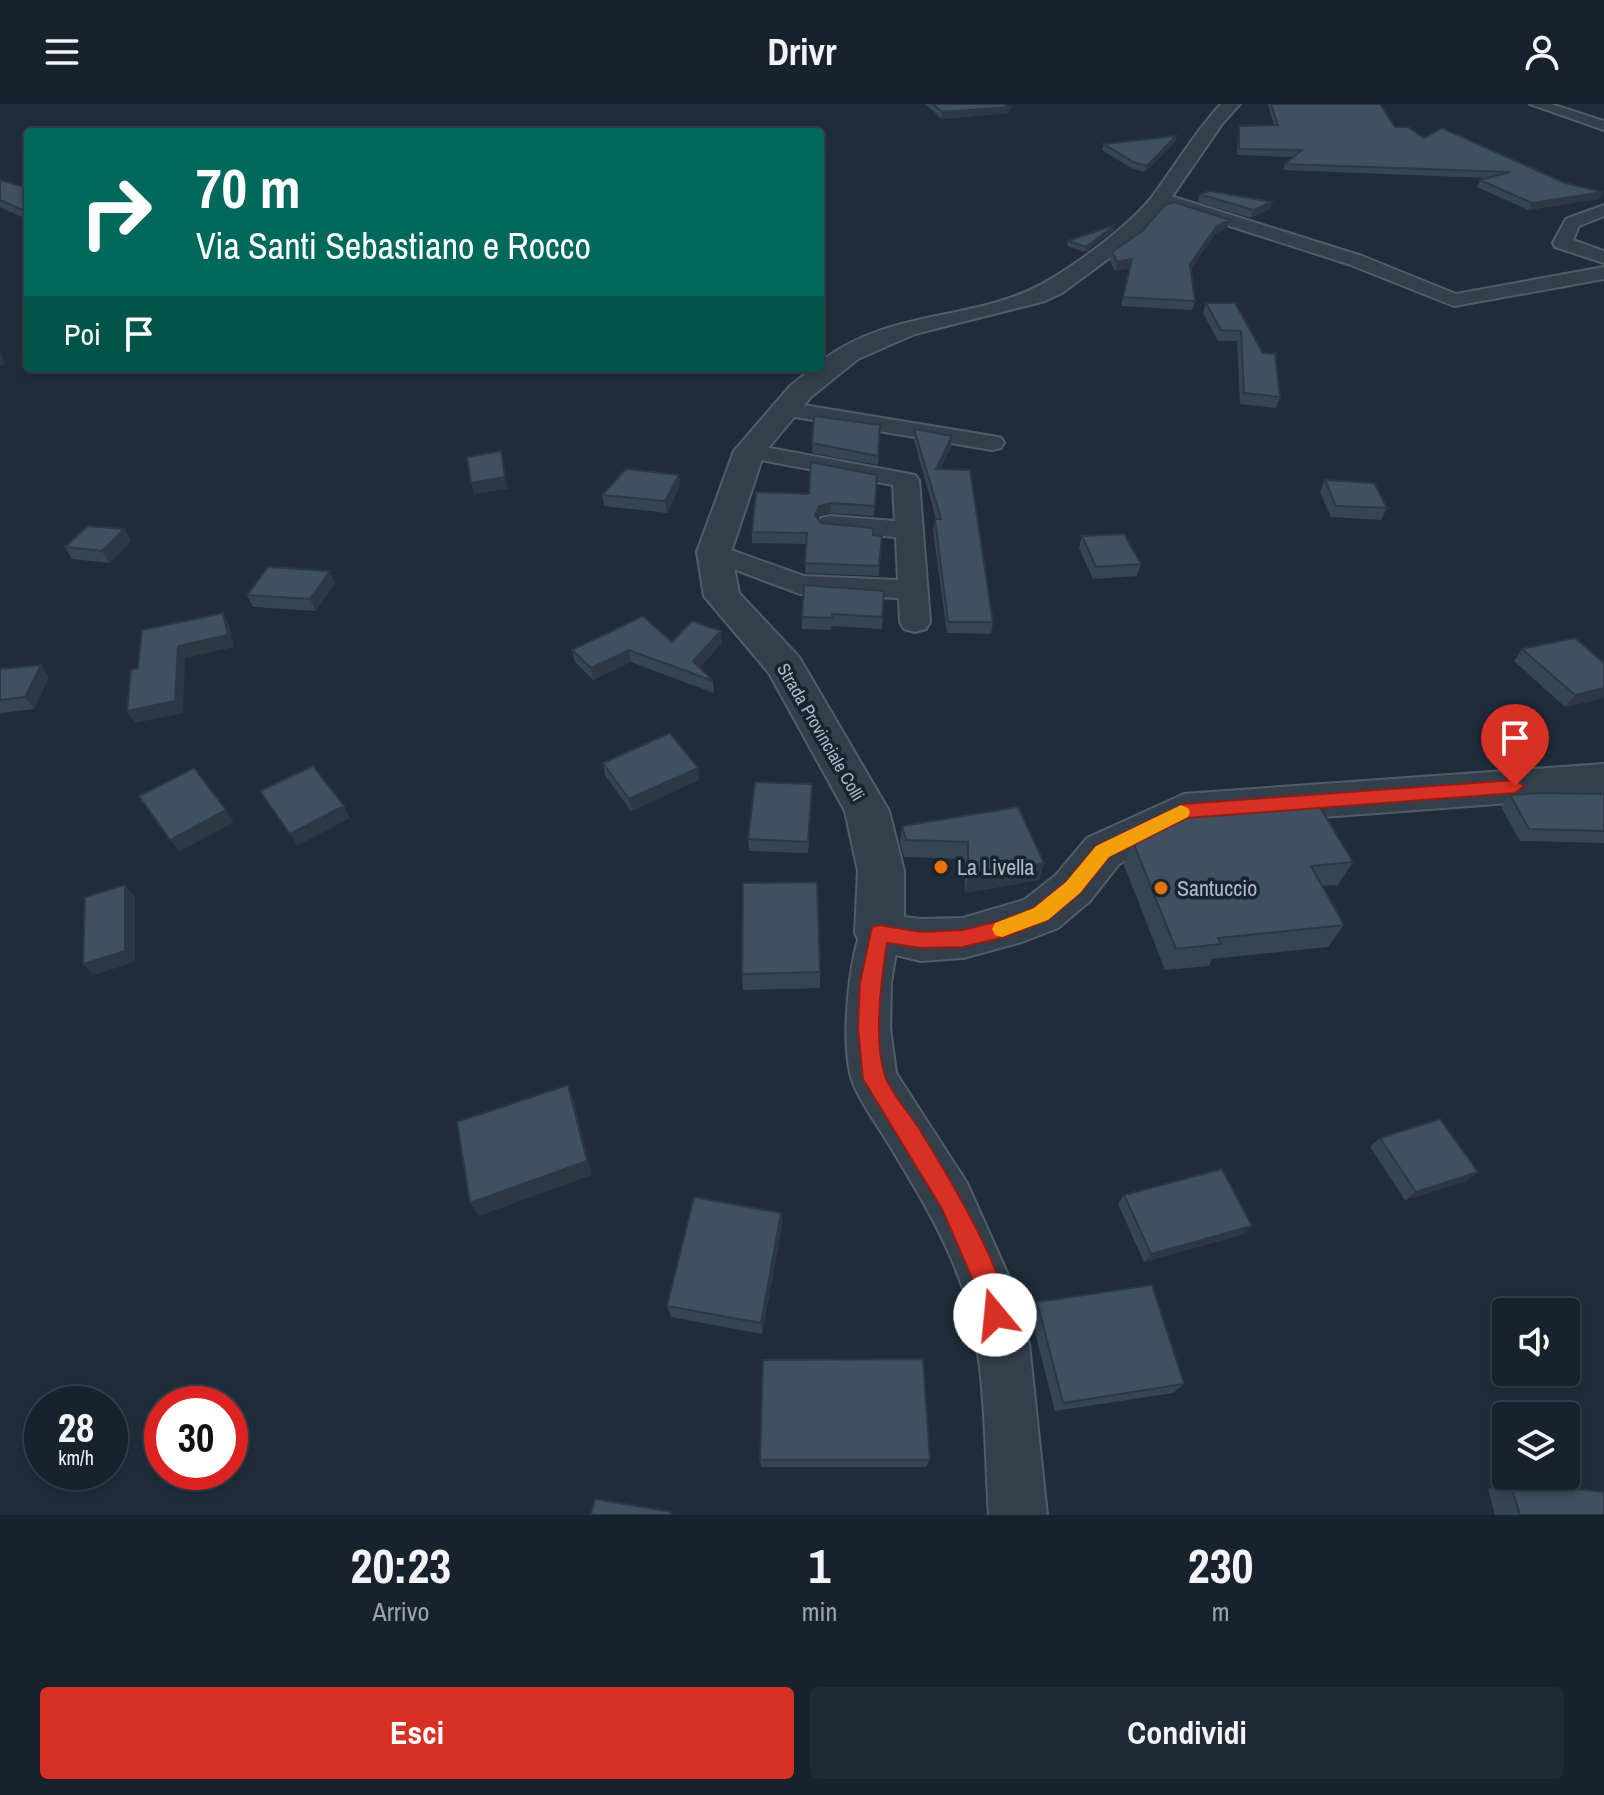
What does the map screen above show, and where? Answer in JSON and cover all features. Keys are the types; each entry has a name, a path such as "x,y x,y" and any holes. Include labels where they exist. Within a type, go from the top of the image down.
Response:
{"street":[{"name":"Strada Provinciale Colli","path":"879,933 881,871 867,811 785,666 722,596 714,552 749,451 801,391 849,353 907,328 988,310 1053,288 1130,232 1161,198 1216,120 1231,104"},
{"path":"1537,104 1604,126"},
{"path":"1161,198 1355,260 1454,300 1604,273"},
{"path":"1604,210 1572,223 1562,243 1604,257"},
{"path":"785,409 992,443"},
{"path":"749,451 906,480 915,622"},
{"path":"831,524 909,530"},
{"path":"714,552 800,585 912,590"},
{"path":"1018,1515 1003,1344 988,1286 950,1200 874,1079 869,1028 870,983 879,933 921,940 963,938 1029,919 1041,914 1073,888 1103,851 1184,811 1604,780"}],"building":[{"path":"933,104 1004,104 1010,107 942,112"},
{"path":"1271,104 1380,104 1395,127 1408,127 1424,138 1442,128 1565,183 1603,192 1532,203 1480,180 1510,172 1285,164 1302,150 1239,149 1239,126 1278,125"},
{"path":"1176,136 1147,166 1133,162 1104,144"},
{"path":"0,180 24,187 24,211 0,200"},
{"path":"1210,191 1272,202 1253,210 1200,194"},
{"path":"1174,202 1230,220 1217,226 1190,264 1195,301 1123,297 1132,259 1117,262 1112,252 1142,231 1165,205"},
{"path":"1115,225 1086,247 1068,241"},
{"path":"1206,303 1235,303 1263,353 1275,354 1280,397 1244,393 1241,331 1221,330"},
{"path":"814,416 880,425 878,456 812,443"},
{"path":"914,429 952,436 936,469 970,470 993,622 948,622 935,519 941,519"},
{"path":"501,451 505,477 471,483 467,457"},
{"path":"811,462 877,475 875,506 831,503 819,506 815,515 821,523 873,528 873,535 882,536 879,566 805,563 807,533 752,532 756,492 809,494"},
{"path":"626,469 679,475 665,501 602,495"},
{"path":"1325,480 1374,483 1387,508 1336,506"},
{"path":"88,526 124,529 102,551 65,547"},
{"path":"1124,534 1141,564 1096,567 1082,536"},
{"path":"268,567 330,571 310,599 247,595"},
{"path":"804,585 884,591 882,617 832,614 832,618 802,617"},
{"path":"223,613 228,635 178,646 175,701 127,711 131,670 138,668 142,630"},
{"path":"643,616 672,642 692,621 721,631 693,661 713,681 629,650 591,668 572,650"},
{"path":"1575,638 1604,663 1604,688 1575,695 1522,649"},
{"path":"41,665 25,697 0,700 0,669"},
{"path":"670,733 698,768 629,799 603,763"},
{"path":"313,766 344,806 290,834 260,791"},
{"path":"194,768 226,810 170,840 139,796"},
{"path":"755,782 812,784 808,842 748,839"},
{"path":"1604,794 1604,831 1529,829 1510,795"},
{"path":"1315,799 1353,862 1311,866 1344,925 1218,938 1221,944 1176,949 1133,842 1202,807"},
{"path":"1018,807 1044,863 968,876 968,842 906,840 902,826"},
{"path":"817,882 820,972 742,974 743,883"},
{"path":"125,885 125,951 83,964 85,897"},
{"path":"568,1085 587,1161 470,1203 457,1122"},
{"path":"1440,1119 1478,1172 1416,1192 1380,1138"},
{"path":"1222,1169 1252,1226 1151,1254 1124,1195"},
{"path":"694,1197 781,1213 761,1323 667,1306"},
{"path":"1152,1285 1184,1384 1063,1403 1037,1302"},
{"path":"923,1359 930,1460 760,1460 763,1360"},
{"path":"1512,1490 1604,1492 1604,1515 1520,1515"},
{"path":"595,1499 672,1512 671,1515 591,1515"}],"slow traffic":[{"path":"1002,929 1041,914 1073,888 1103,851 1181,812"}],"place":[{"name":"La Livella","path":"941,867"},
{"name":"Santuccio","path":"1161,888"}],"route":[{"path":"995,1315 988,1286 950,1200 874,1079 869,1028 870,983 879,933 921,940 963,938 1005,928 1041,914 1073,888 1103,851 1184,811 1515,786"}]}
